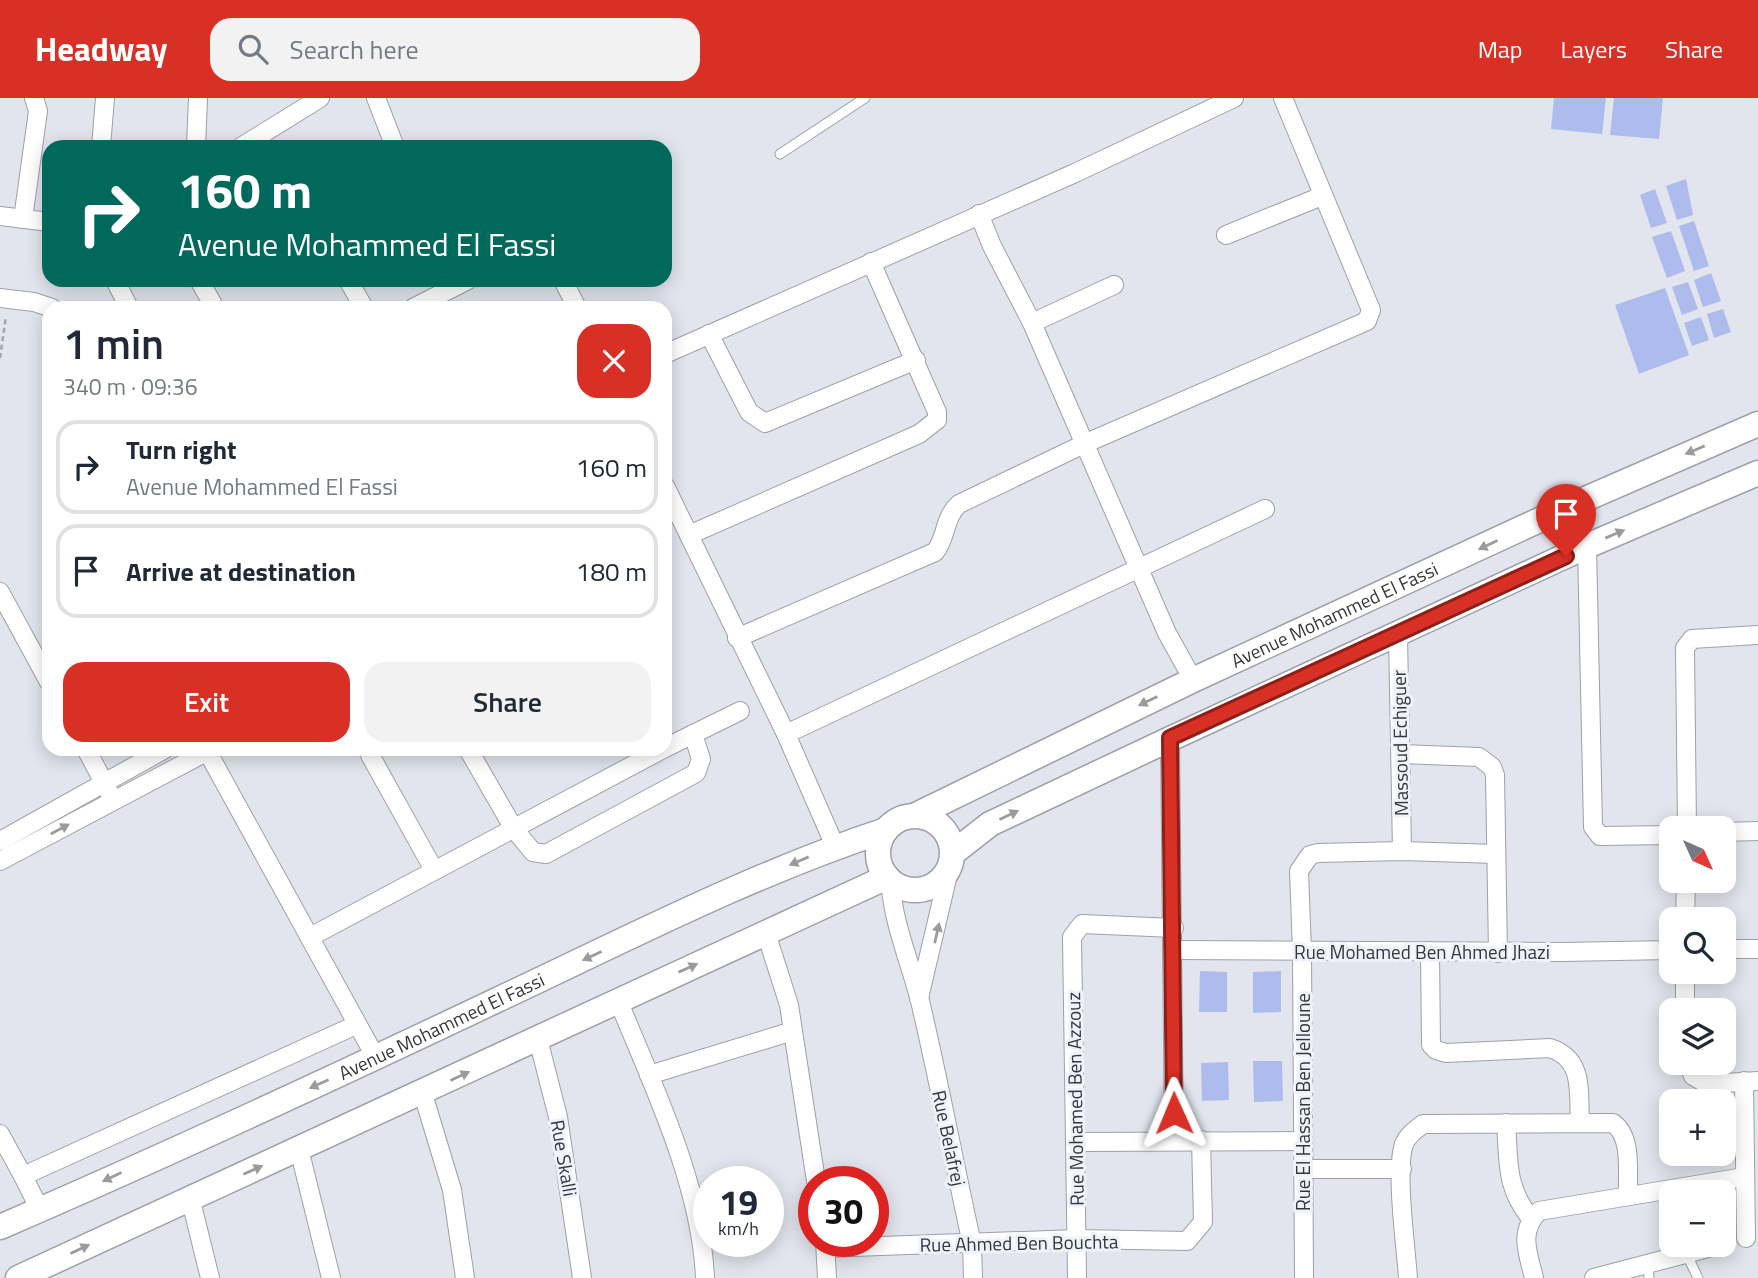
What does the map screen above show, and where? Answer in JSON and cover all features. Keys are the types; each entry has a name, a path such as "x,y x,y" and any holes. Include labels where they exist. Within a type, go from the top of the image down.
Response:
{"main road":[{"name":"Avenue Mohammed El Fassi","path":"0,1227 376,1058 759,878 835,846 886,830 894,822 916,815 1193,680 1574,504 1758,424"},
{"path":"886,830 878,854 888,879 900,887 923,889 944,877 951,860 990,824 1587,546 1758,473"},
{"path":"916,815 930,818 942,827 950,839 951,860"},
{"path":"18,1278 190,1197 423,1094 618,1000 888,879"}],"street":[{"path":"23,219 38,111 33,98"},
{"path":"102,140 105,98"},
{"path":"196,140 198,98"},
{"path":"268,140 320,98"},
{"path":"376,98 392,140"},
{"path":"672,351 1234,98"},
{"path":"737,638 935,552 951,511 959,504 1084,444 1367,321 1371,310 1283,98"},
{"path":"1226,235 1322,196"},
{"path":"979,214 992,246 1032,323 1138,567 1193,680"},
{"path":"0,216 42,221"},
{"path":"689,535 930,428 937,420 937,412 916,360 871,262"},
{"path":"1032,323 1114,285"},
{"path":"425,301 449,287"},
{"path":"4,298 42,306"},
{"path":"709,334 749,412 765,423 916,360"},
{"path":"672,500 786,734 835,846"},
{"path":"786,734 1265,509"},
{"path":"1587,546 1593,827 1600,836 1610,838 1659,836"},
{"path":"0,592 42,669"},
{"name":"Massoud Echiguer","path":"1398,635 1402,850"},
{"path":"1687,816 1685,648 1692,639 1758,635"},
{"path":"672,744 740,711"},
{"path":"472,756 514,829 533,852 547,854 696,773 701,759 693,734"},
{"path":"1170,738 1174,928 1174,1140"},
{"path":"1401,754 1479,757 1492,767 1495,775 1498,953"},
{"path":"90,756 114,801"},
{"path":"0,841 153,756"},
{"path":"0,861 196,756"},
{"path":"210,756 376,1058"},
{"path":"371,756 434,870"},
{"path":"310,937 650,756"},
{"path":"1736,832 1758,831"},
{"path":"1402,850 1496,854"},
{"name":"Rue El Hassan Ben Jelloune","path":"1304,1278 1299,871 1310,855 1318,853 1402,850"},
{"name":"Rue Belafrej","path":"919,998 951,860"},
{"name":"Rue Belafrej","path":"888,879 902,950 919,998 971,1244 973,1278"},
{"name":"Rue Mohamed Ben Azzouz","path":"1077,1278 1072,937 1082,924 1174,928"},
{"path":"766,933 789,1005 814,1166"},
{"path":"1736,949 1758,949"},
{"name":"Rue Mohamed Ben Ahmed Jhazi","path":"1173,950 1498,953 1659,950"},
{"path":"1430,951 1431,1045 1436,1051 1446,1053 1550,1048 1562,1051 1576,1069 1580,1123"},
{"path":"618,1000 649,1075 689,1187 699,1225 705,1278"},
{"path":"23,1176 356,1025"},
{"path":"649,1075 793,1031"},
{"name":"Rue Skalli","path":"538,1039 558,1118 582,1278"},
{"path":"1694,1075 1700,1081 1751,1081 1744,1177 1752,1236"},
{"path":"423,1094 452,1189 465,1278"},
{"path":"1408,1278 1402,1169 1404,1146 1412,1131 1423,1124 1602,1121 1621,1128 1625,1139 1628,1195"},
{"path":"1506,1123 1511,1186 1515,1199 1531,1219"},
{"path":"0,1134 40,1210"},
{"name":"Rue Ahmed Ben Bouchta","path":"889,1245 1077,1239 1175,1243 1187,1241 1203,1222 1201,1140"},
{"path":"1076,1142 1303,1141"},
{"path":"299,1149 331,1278"},
{"path":"1303,1169 1402,1169"},
{"path":"1534,1278 1525,1240 1531,1219 1539,1211 1555,1206 1744,1177"},
{"path":"190,1197 210,1278"},
{"path":"826,1257 827,1278"},
{"path":"1594,1278 1648,1271 1682,1257"}],"lane":[{"path":"780,154 865,98"},
{"path":"1688,1257 1698,1278"}],"path":[{"path":"0,358 4,298"}],"shaded area":[{"path":"1554,98 1606,98 1602,134 1551,129"},
{"path":"1614,98 1663,98 1659,139 1610,135"},
{"path":"1686,179 1693,215 1677,220 1666,186"},
{"path":"1655,189 1667,223 1651,228 1640,195"},
{"path":"1694,221 1709,266 1694,271 1679,226"},
{"path":"1671,231 1685,271 1667,278 1652,237"},
{"path":"1711,273 1721,301 1703,307 1694,280"},
{"path":"1688,282 1698,309 1682,315 1672,287"},
{"path":"1665,288 1689,355 1639,374 1615,305"},
{"path":"1723,309 1731,332 1714,338 1707,314"},
{"path":"1701,317 1709,340 1692,346 1684,323"},
{"path":"1200,971 1227,972 1227,1012 1199,1012"},
{"path":"1281,971 1281,1012 1253,1013 1253,972"},
{"path":"1253,1061 1282,1061 1283,1101 1254,1102"},
{"path":"1228,1062 1229,1100 1202,1101 1201,1063"}],"route":[{"path":"1174,1113 1170,738 1456,609 1566,556"}]}
